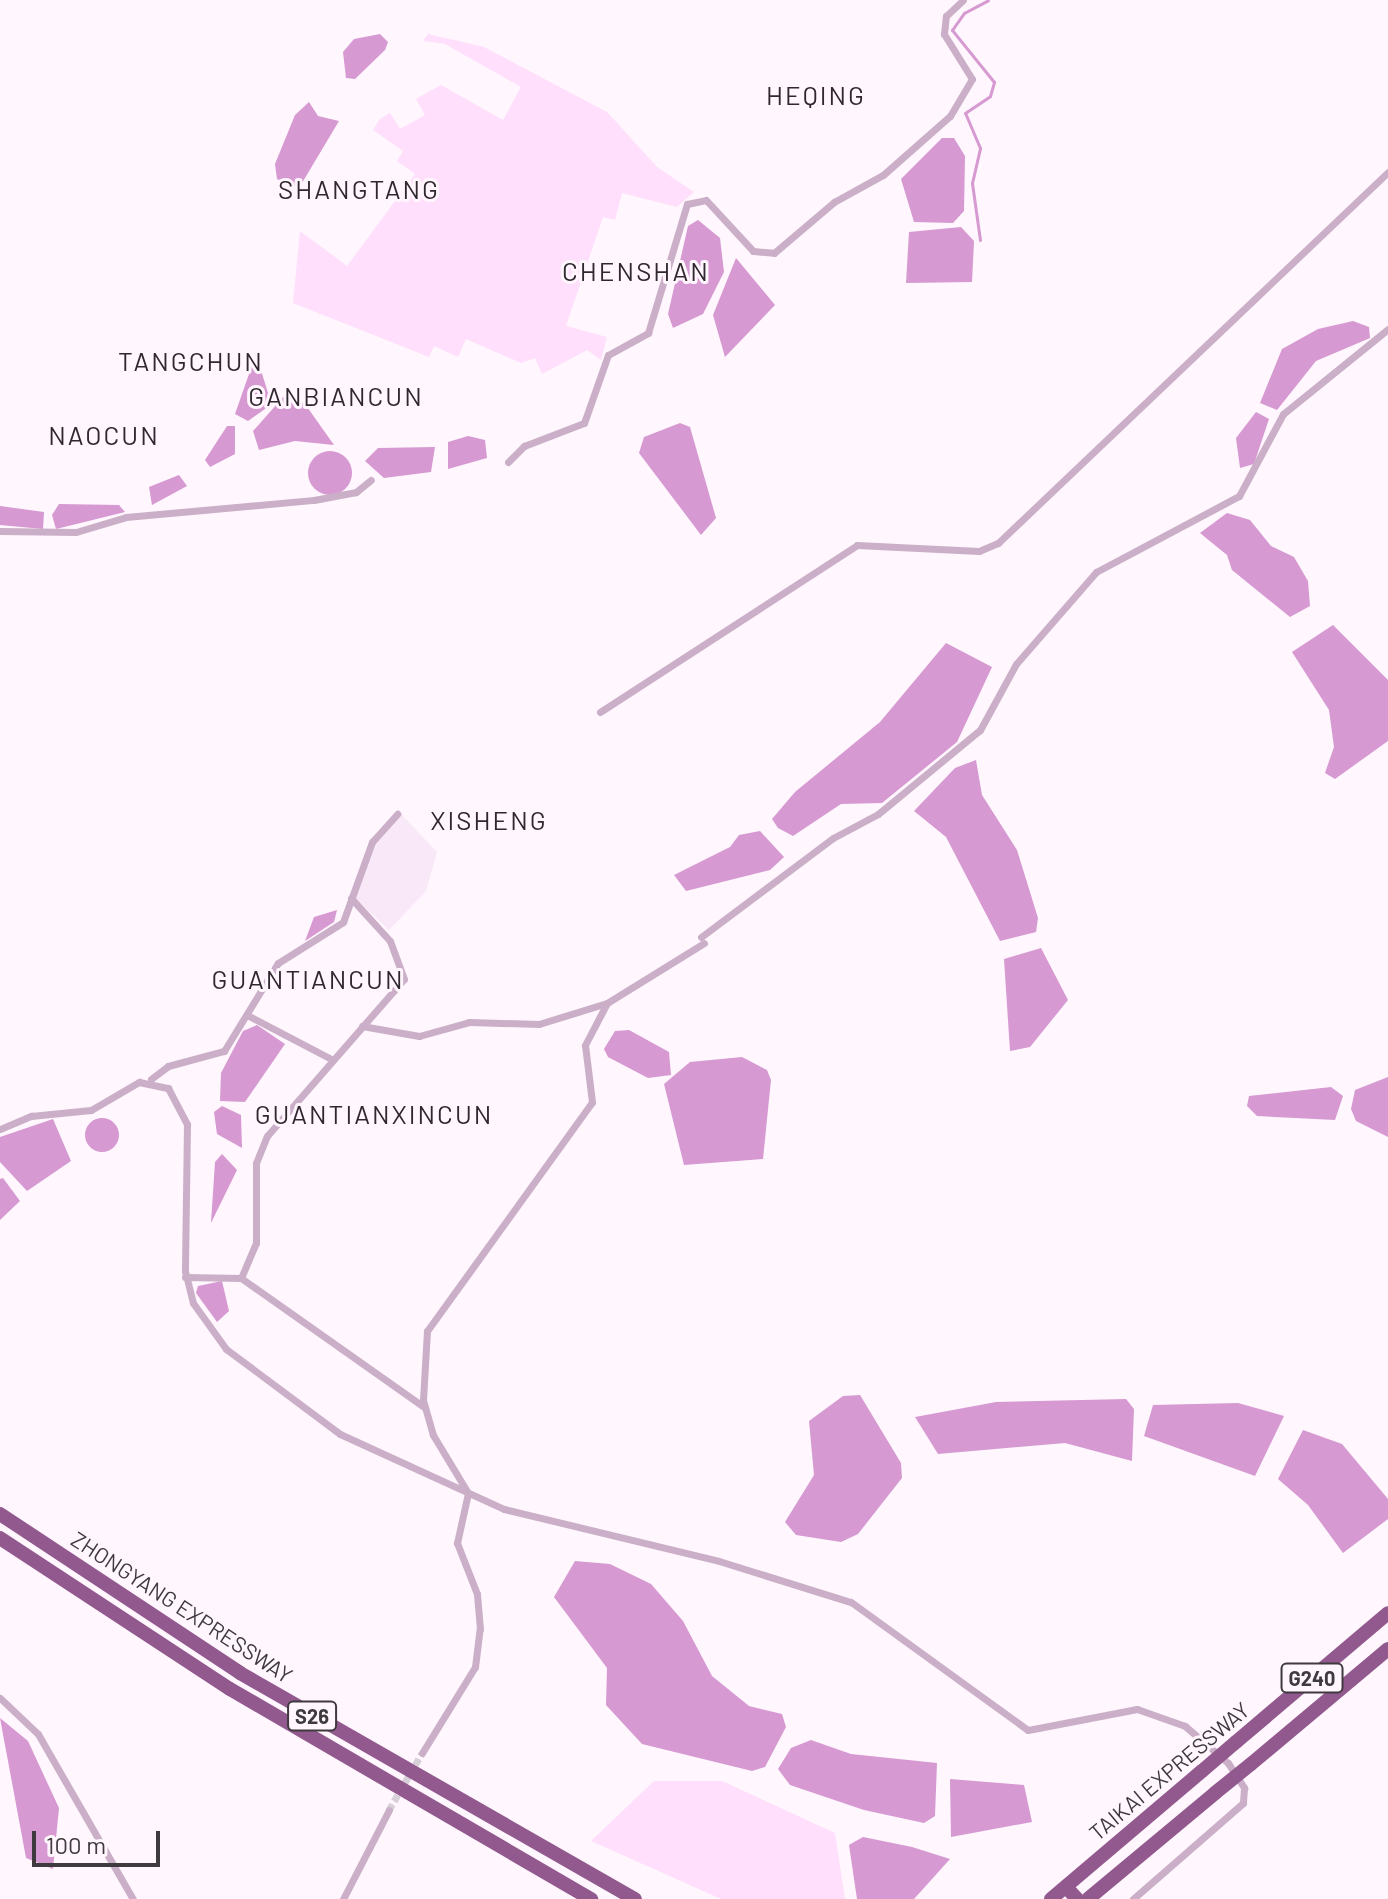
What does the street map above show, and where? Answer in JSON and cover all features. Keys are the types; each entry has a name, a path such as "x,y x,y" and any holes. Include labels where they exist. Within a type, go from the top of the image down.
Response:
{"highway":[{"name":"ZHONGYANG EXPRESSWAY","path":"0,1514 240,1673 635,1899"},
{"name":"ZHONGYANG EXPRESSWAY","path":"0,1538 230,1689 591,1899"},
{"name":"TAIKAI EXPRESSWAY","path":"1051,1899 1388,1613"},
{"name":"TAIKAI EXPRESSWAY","path":"1088,1899 1388,1649"},
{"path":"1066,1887 1077,1899"}],"street":[{"path":"508,462 524,446 584,423 608,355 648,333 687,204 706,200 753,251 774,253 834,202 883,175 950,116 972,79 944,34 946,16 963,0"},
{"path":"600,712 857,545 979,551 998,543 1388,172"},
{"path":"362,1026 419,1036 469,1022 539,1024 607,1003 702,940 833,838 878,814 980,730 1016,664 1096,572 1239,496 1283,414 1388,329"},
{"path":"0,531 76,532 126,517 356,492 371,480"},
{"path":"0,1129 31,1116 91,1110 151,1079 168,1066 216,1058 247,1015 278,963 338,927 375,835 397,814"},
{"path":"241,1278 258,1236 257,1156 331,1059 405,976 390,941 351,898"},
{"path":"425,1408 427,1331 592,1102 585,1045 607,1003"},
{"path":"247,1015 331,1059"},
{"path":"151,1079 174,1095 187,1124 185,1277 193,1303 226,1349 340,1434 504,1509 719,1561 851,1602 1028,1730 1137,1709 1185,1726 1228,1763 1244,1788 1243,1803 1133,1899"},
{"path":"185,1277 241,1278 425,1408 468,1493 457,1543 477,1594 478,1657 422,1753"},
{"path":"0,1698 36,1731 133,1899"},
{"path":"343,1899 389,1810"}],"shaded area":[{"path":"380,34 388,42 385,50 355,79 346,78 343,52 354,39"},
{"path":"428,34 484,47 607,112 657,167 694,192 677,207 622,193 615,220 603,217 566,326 607,337 601,360 587,350 542,374 535,358 521,363 466,339 458,357 434,346 429,357 293,303 300,231 347,266 415,174 397,161 403,151 373,130 380,119 390,113 400,129 425,115 416,99 441,85 503,120 521,87 445,44 423,41"},
{"path":"309,102 318,116 339,121 299,188 277,179 275,164 295,115"},
{"path":"942,138 954,138 965,156 964,211 953,223 914,222 901,179"},
{"path":"698,220 720,238 724,272 703,314 673,328 668,314 688,226"},
{"path":"961,227 974,241 972,282 906,283 909,232"},
{"path":"736,258 775,305 725,357 713,315"},
{"path":"1353,321 1369,327 1370,338 1316,361 1277,410 1260,403 1282,349 1318,329"},
{"path":"256,354 268,393 265,409 248,421 235,414"},
{"path":"285,395 305,404 334,445 295,441 259,450 253,431"},
{"path":"1256,412 1269,419 1254,464 1240,468 1236,438"},
{"path":"680,423 690,427 716,518 701,535 639,453 644,437"},
{"path":"227,426 235,426 235,454 210,467 205,460"},
{"path":"468,436 485,440 487,458 448,469 448,442"},
{"path":"435,447 431,472 384,478 365,461 378,448"},
{"path":"330,451 346,457 352,473 346,489 330,495 314,489 308,473 314,457"},
{"path":"179,475 187,486 152,505 149,487"},
{"path":"59,504 119,505 125,512 56,529 52,515"},
{"path":"0,506 44,512 43,529 0,525"},
{"path":"1227,513 1250,520 1271,546 1294,557 1308,581 1310,606 1290,617 1232,570 1227,555 1200,533"},
{"path":"1333,625 1388,680 1388,741 1335,779 1325,773 1334,747 1329,710 1292,652"},
{"path":"946,643 992,667 957,742 882,803 841,804 793,836 778,828 772,819 795,792 880,722"},
{"path":"976,760 982,795 1017,850 1038,918 1036,932 1000,941 946,837 914,811 955,768"},
{"path":"402,815 437,852 426,891 389,930 353,896 370,849"},
{"path":"760,831 784,857 770,870 686,891 674,875 730,847 739,835"},
{"path":"337,910 334,922 305,941 314,917"},
{"path":"1041,948 1068,1000 1030,1047 1010,1051 1004,959"},
{"path":"257,1025 285,1044 245,1102 220,1101 221,1073 243,1031"},
{"path":"629,1030 669,1052 671,1075 648,1078 608,1057 604,1049 615,1031"},
{"path":"742,1057 767,1070 771,1080 763,1159 684,1165 664,1084 690,1062"},
{"path":"1388,1077 1388,1137 1356,1121 1351,1109 1355,1090"},
{"path":"1331,1087 1343,1096 1335,1120 1257,1116 1247,1106 1249,1096"},
{"path":"222,1106 241,1115 242,1148 217,1134 214,1112"},
{"path":"102,1118 114,1123 119,1135 114,1147 102,1152 90,1147 85,1135 90,1123"},
{"path":"53,1119 71,1161 27,1191 0,1162 0,1137"},
{"path":"222,1154 237,1170 211,1223 215,1162"},
{"path":"3,1178 20,1201 0,1220 0,1179"},
{"path":"222,1281 229,1311 217,1322 196,1293 198,1286"},
{"path":"860,1395 901,1463 902,1478 858,1534 841,1542 796,1535 785,1522 814,1475 809,1421 843,1396"},
{"path":"1126,1399 1134,1409 1132,1461 1065,1443 938,1454 915,1417 996,1402"},
{"path":"1238,1403 1284,1416 1255,1476 1144,1436 1153,1405"},
{"path":"1303,1430 1342,1444 1388,1499 1388,1519 1343,1553 1308,1505 1278,1479"},
{"path":"575,1561 610,1564 651,1584 683,1621 712,1676 749,1706 782,1714 786,1727 765,1767 752,1771 642,1744 606,1705 607,1668 554,1597"},
{"path":"0,1718 28,1741 59,1808 53,1869 26,1858"},
{"path":"811,1740 851,1754 937,1763 935,1816 924,1823 864,1810 790,1785 778,1769 791,1748"},
{"path":"950,1779 1024,1785 1032,1822 951,1837"},
{"path":"654,1781 722,1781 835,1833 845,1899 721,1899 591,1841"},
{"path":"863,1837 950,1859 914,1899 857,1899 849,1845"}],"waterway":[{"path":"980,240 972,183 980,148 965,113 990,96 994,82 952,30 964,13 988,0"}],"tunnel":[{"path":"389,1810 422,1753"}],"district":[{"name":"HEQING","path":"816,95"},
{"name":"SHANGTANG","path":"359,189"},
{"name":"CHENSHAN","path":"636,271"},
{"name":"TANGCHUN","path":"191,361"},
{"name":"GANBIANCUN","path":"336,396"},
{"name":"NAOCUN","path":"104,435"},
{"name":"XISHENG","path":"489,820"},
{"name":"GUANTIANCUN","path":"308,979"},
{"name":"GUANTIANXINCUN","path":"374,1114"}]}
